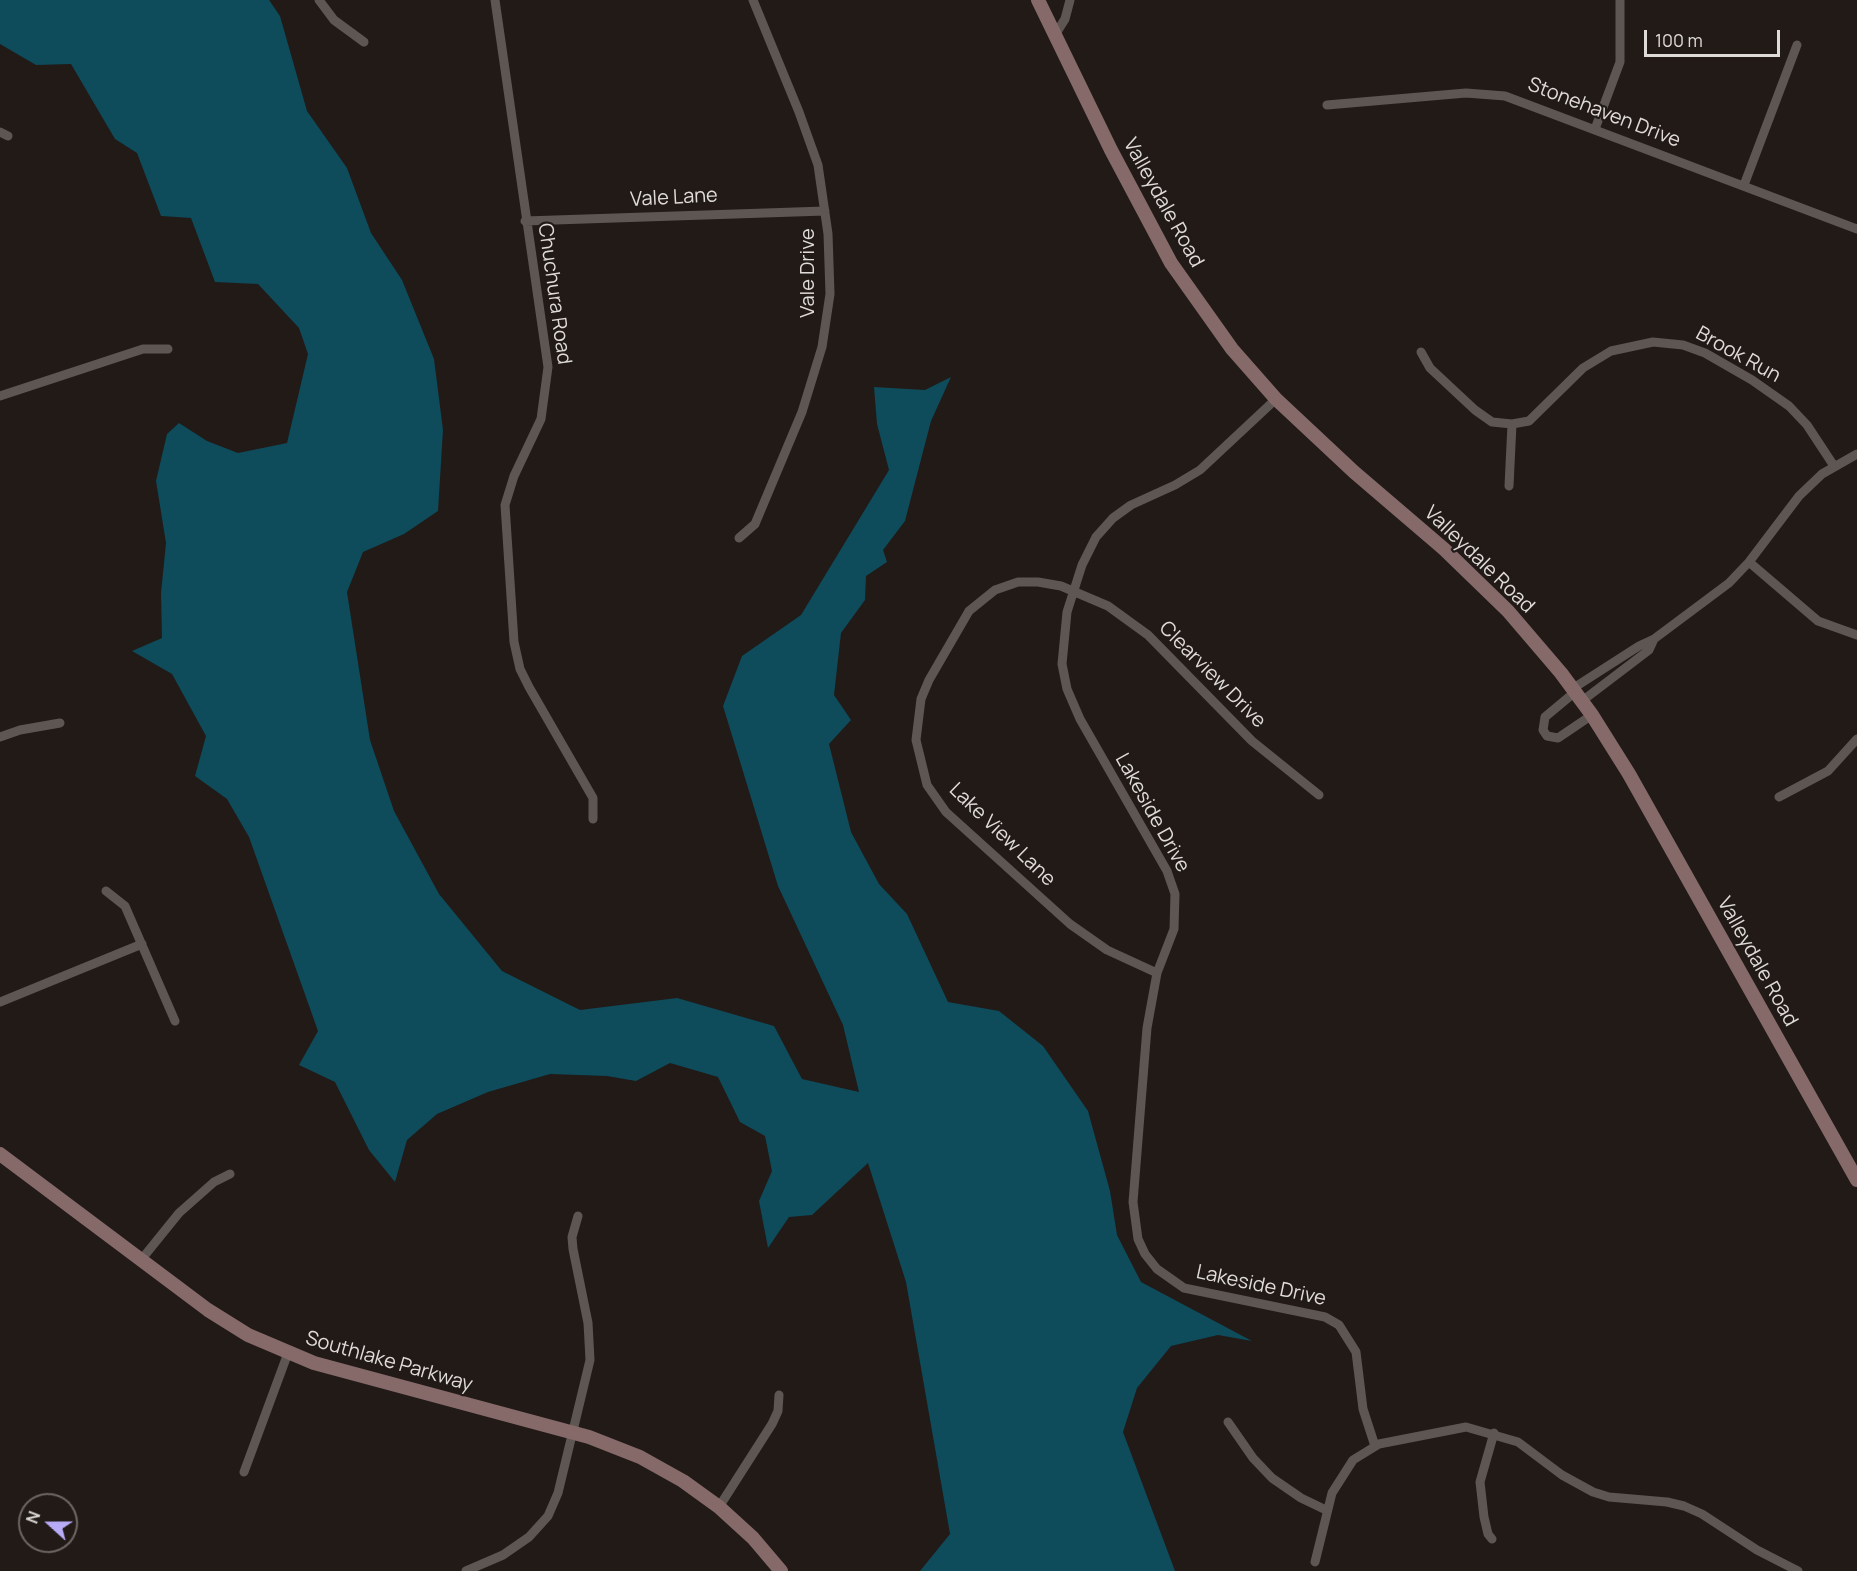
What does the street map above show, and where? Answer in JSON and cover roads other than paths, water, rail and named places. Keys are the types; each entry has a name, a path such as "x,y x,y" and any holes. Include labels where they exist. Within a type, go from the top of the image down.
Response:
{"main road":[{"name":"Valleydale Road","path":"1038,0 1122,171 1171,262 1232,350 1276,399 1354,472 1468,572 1508,611 1592,715 1629,774 1856,1174"},
{"name":"Southlake Parkway","path":"0,1154 228,1323 288,1353 335,1369 573,1433 655,1465 719,1507 753,1538 781,1571"}],"street":[{"path":"319,0 334,20 364,42"},
{"name":"Chuchura Road","path":"495,0 525,221 548,368 541,419 514,476 505,505 514,642 520,669 529,687 593,798 593,819"},
{"name":"Vale Drive","path":"739,538 755,524 802,412 822,347 830,294 830,257 818,165 800,112 753,0"},
{"path":"1055,34 1065,19 1070,0"},
{"path":"1595,129 1620,62 1620,0"},
{"path":"1744,185 1797,45"},
{"name":"Stonehaven Drive","path":"1327,105 1488,93 1516,99 1857,228"},
{"name":"Vale Lane","path":"525,221 825,211"},
{"name":"Brook Run","path":"1512,424 1529,421 1583,368 1611,351 1634,344 1673,343 1705,353 1779,398 1807,425 1834,466"},
{"path":"0,396 142,349 168,350"},
{"path":"1421,352 1430,368 1475,410 1492,422 1512,424 1509,486"},
{"name":"Lakeside Drive","path":"1276,399 1200,470 1175,485 1131,505 1113,518 1089,548 1074,591 1063,636 1061,656 1067,689 1097,750 1167,871 1175,894 1174,929 1157,973 1147,1028 1134,1192 1134,1225 1142,1249 1157,1269 1184,1288 1324,1317 1339,1325 1356,1352 1363,1409 1376,1446"},
{"path":"1592,715 1558,738 1547,735 1543,730 1545,717 1639,646 1654,639 1729,583 1749,562 1786,510 1834,466 1857,454"},
{"path":"1749,562 1818,621 1857,635"},
{"name":"Lake View Lane","path":"1074,591 1049,583 1018,582 994,590 974,606 954,634 921,699 917,727 918,751 927,785 938,802 990,853 1090,940 1130,962 1157,973"},
{"name":"Clearview Drive","path":"1074,591 1108,606 1132,621 1252,741 1320,795"},
{"path":"1576,694 1649,650 1654,639"},
{"path":"0,737 20,730 60,723"},
{"path":"1779,797 1828,771 1857,739"},
{"path":"106,891 125,906 175,1021"},
{"path":"0,1002 142,944"},
{"path":"141,1260 179,1213 214,1182 230,1174"},
{"path":"466,1571 503,1555 530,1537 553,1506 588,1375 591,1350 573,1249 572,1237 578,1216"},
{"path":"244,1472 288,1353"},
{"path":"719,1507 778,1411 779,1395"},
{"path":"1228,1422 1253,1458 1272,1478 1301,1498 1326,1510"},
{"path":"1315,1562 1326,1510 1345,1470 1353,1461 1376,1446 1460,1427 1494,1433 1518,1442 1581,1487 1609,1497 1667,1502 1684,1506 1798,1571"},
{"path":"1492,1539 1488,1534 1484,1517 1480,1482 1494,1433"}],"water":[{"path":"0,0 269,0 280,16 307,111 347,168 371,233 402,280 434,359 443,430 438,511 404,534 363,552 347,592 370,740 394,811 439,894 502,971 580,1010 677,998 774,1026 802,1079 859,1092 843,1025 778,886 723,706 742,656 801,615 889,470 877,424 874,387 925,390 951,377 931,421 905,521 883,550 887,562 866,576 865,600 841,633 834,695 851,720 829,744 851,832 879,884 907,914 948,1002 999,1011 1043,1046 1088,1111 1110,1191 1117,1235 1141,1282 1252,1341 1218,1335 1171,1346 1137,1388 1123,1432 1175,1571 920,1571 950,1534 906,1282 868,1163 812,1215 789,1217 768,1248 759,1201 772,1171 765,1136 740,1122 718,1077 670,1063 636,1081 607,1076 550,1074 488,1092 437,1114 407,1140 395,1182 369,1150 335,1082 299,1065 318,1031 249,837 227,799 195,776 206,736 172,674 132,651 162,638 161,593 166,543 156,481 167,434 179,423 207,441 238,453 287,443 308,354 299,328 258,284 215,282 191,218 161,216 137,153 115,139 71,64 36,65 0,44"}]}
